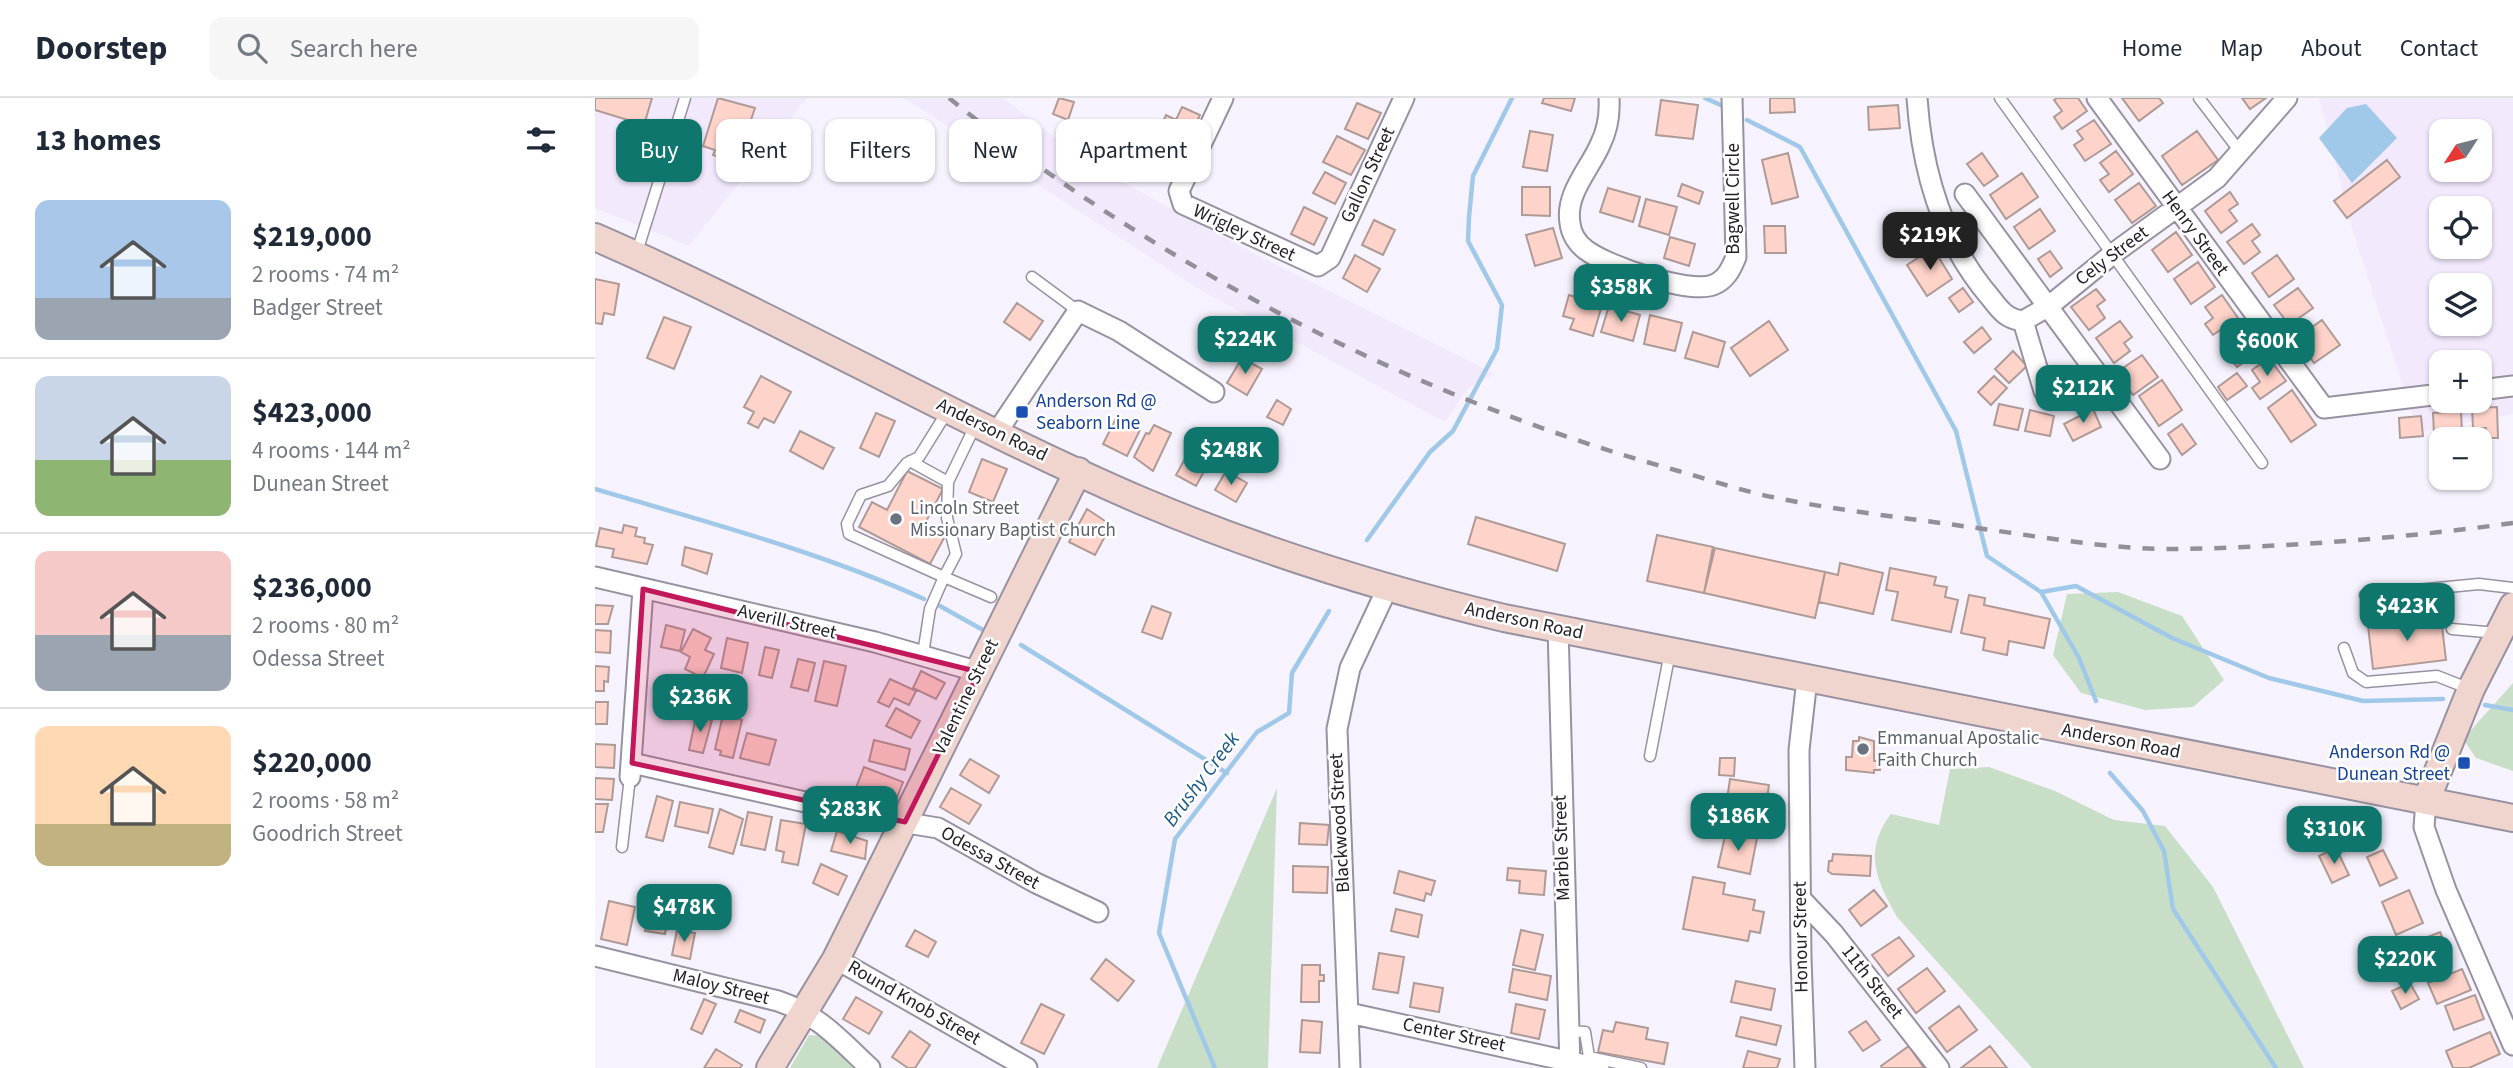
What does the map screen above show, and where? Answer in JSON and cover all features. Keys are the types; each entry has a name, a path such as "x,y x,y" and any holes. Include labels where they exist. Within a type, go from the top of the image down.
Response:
{"main road":[{"name":"Anderson Road","path":"595,237 1154,506 1292,559 1387,589 1807,680 2513,818"},
{"name":"Valentine Street","path":"770,1068 837,959 1078,471"},
{"path":"2426,801 2470,689 2513,606"}],"street":[{"name":"Wrigley Street","path":"1223,98 1179,191 1183,204 1311,265 1325,264 1332,252"},
{"name":"Gallon Street","path":"1332,252 1404,98"},
{"name":"Bagwell Circle","path":"1609,98 1607,126 1601,144 1572,199 1570,224 1574,236 1584,249 1603,261 1686,287 1701,288 1714,284 1725,276 1735,257 1732,98"},
{"path":"1917,98 1929,177 1944,223 1982,288 2005,316 2023,321 2045,391"},
{"name":"Henry Street","path":"2097,98 2324,408 2429,395"},
{"name":"Cely Street","path":"2023,321 2049,306 2114,253 2217,178 2241,154 2287,98"},
{"path":"1965,194 2159,459"},
{"path":"987,427 1078,311 1119,331 1214,392"},
{"path":"2492,389 2513,386"},
{"name":"Averill Street","path":"595,577 923,654 979,672"},
{"path":"631,770 643,589"},
{"name":"Blackwood Street","path":"1350,1068 1337,729 1350,668 1387,589"},
{"name":"Marble Street","path":"1558,627 1568,1031 1583,1064"},
{"name":"Honour Street","path":"1805,1068 1800,750 1807,680"},
{"name":"Odessa Street","path":"631,770 938,828 1036,883 1098,912"},
{"path":"2426,801 2424,827 2446,890 2513,1045"},
{"name":"11th Street","path":"1801,898 1834,934 1939,1068"},
{"name":"Maloy Street","path":"595,956 778,1001 805,1011 819,1019 870,1068"},
{"name":"Round Knob Street","path":"837,959 1027,1068"},
{"name":"Center Street","path":"1349,1013 1583,1064"}],"lane":[{"path":"636,256 685,98"},
{"path":"2000,98 2114,253 2262,463"},
{"path":"2199,98 2241,154"},
{"path":"1032,277 1078,311"},
{"path":"949,409 919,457 910,461 888,486 861,495 847,524 849,534 991,597"},
{"path":"923,654 930,608 955,554 947,518 948,482 987,427"},
{"path":"910,461 948,482"},
{"path":"2365,595 2479,584 2513,588"},
{"path":"2452,629 2499,633"},
{"path":"2344,648 2353,673 2366,682 2437,676 2470,689"},
{"path":"1650,756 1670,651"},
{"path":"622,847 631,770"},
{"path":"1583,1064 1641,1068"}],"highlighted area":[{"path":"643,589 979,672 905,822 632,763"}],"shaded area":[{"path":"595,98 807,98 790,119 716,119 716,182 740,182 689,246 595,208"},
{"path":"904,98 1003,98 1031,119 949,119 949,127"},
{"path":"2319,98 2513,98 2513,414 2444,427 2429,427 2429,430 2418,432 2353,232"},
{"path":"1042,127 1056,138 1056,182 1122,182 1257,255 1495,374 1469,387 1445,422 1202,291 1034,182 1042,182"}],"green space":[{"path":"2118,592 2182,616 2224,680 2193,707 2145,710 2081,693 2053,655 2067,594"},
{"path":"2513,683 2513,771 2476,758 2463,739"},
{"path":"1989,767 2055,791 2114,820 2165,826 2213,887 2304,1068 2032,1068 1897,917 1878,878 1876,866 1877,841 1891,814 1939,825 1950,769"},
{"path":"1277,788 1268,1068 1157,1068"},
{"path":"809,1035 824,1036 857,1068 790,1068"}],"water":[{"path":"2366,104 2397,138 2352,183 2319,138 2347,108"}],"building":[{"path":"595,98 652,98 646,119 624,119 595,110"},
{"path":"718,98 755,108 751,119 716,119 716,156 713,155 715,150 703,146"},
{"path":"1059,98 1074,102 1068,119 1053,114"},
{"path":"1544,98 1575,98 1571,111 1542,103"},
{"path":"1770,98 1794,98 1795,112 1770,113"},
{"path":"2078,98 2087,111 2062,129 2054,117 2062,111 2054,100"},
{"path":"2122,98 2159,98 2163,103 2139,121"},
{"path":"2242,98 2266,98 2250,109"},
{"path":"1661,100 1698,105 1693,139 1656,135"},
{"path":"1357,103 1381,113 1368,139 1345,129"},
{"path":"1898,105 1900,128 1869,130 1868,107"},
{"path":"1182,107 1200,115 1198,119 1176,119"},
{"path":"2094,120 2111,144 2085,161 2074,145 2083,139 2077,131"},
{"path":"1530,131 1553,135 1547,171 1523,167"},
{"path":"2197,131 2218,160 2182,185 2162,156"},
{"path":"1337,136 1365,150 1351,175 1323,162"},
{"path":"2116,151 2133,174 2109,192 2100,180 2109,174 2100,163"},
{"path":"1788,153 1798,197 1772,204 1762,160"},
{"path":"1982,153 1998,176 1984,186 1967,164"},
{"path":"2387,160 2400,177 2347,218 2334,201"},
{"path":"1325,172 1346,183 1335,204 1313,193"},
{"path":"2022,173 2038,197 2006,219 1990,195"},
{"path":"2139,183 2156,206 2132,223 2115,200"},
{"path":"1682,184 1703,192 1699,204 1678,196"},
{"path":"1522,187 1550,187 1550,216 1522,215"},
{"path":"1608,188 1640,197 1633,222 1600,212"},
{"path":"2230,192 2238,204 2229,210 2237,221 2221,233 2205,211"},
{"path":"1646,199 1677,207 1669,235 1639,226"},
{"path":"1304,207 1327,218 1314,245 1291,234"},
{"path":"2040,209 2055,231 2029,249 2014,227"},
{"path":"1374,220 1395,230 1383,255 1362,245"},
{"path":"2252,224 2260,235 2252,241 2260,252 2244,264 2227,242"},
{"path":"1764,226 1785,226 1786,253 1765,253"},
{"path":"1553,228 1562,258 1535,266 1526,235"},
{"path":"2176,232 2192,255 2168,272 2152,250"},
{"path":"1670,237 1695,244 1689,266 1664,258"},
{"path":"1933,248 1952,279 1927,296 1907,265"},
{"path":"2050,251 2062,268 2050,277 2038,259"},
{"path":"1355,255 1380,269 1367,292 1343,278"},
{"path":"2277,255 2294,279 2269,297 2252,273"},
{"path":"2198,262 2215,287 2191,304 2174,279"},
{"path":"595,279 619,284 614,315 604,313 602,324 595,323"},
{"path":"1963,288 1973,302 1959,312 1949,298"},
{"path":"2298,288 2313,308 2289,325 2274,305"},
{"path":"2096,289 2105,300 2097,306 2105,318 2089,330 2071,307"},
{"path":"1569,295 1602,305 1593,336 1570,329 1574,319 1563,316"},
{"path":"2222,295 2238,318 2213,335 2205,324 2213,318 2205,307"},
{"path":"1017,303 1043,321 1030,340 1004,322"},
{"path":"1609,306 1640,315 1633,341 1601,332"},
{"path":"1650,315 1682,323 1675,351 1644,344"},
{"path":"664,317 691,327 674,369 647,358"},
{"path":"2322,320 2340,345 2314,363 2297,338"},
{"path":"1769,321 1788,350 1750,376 1731,348"},
{"path":"2120,321 2132,337 2124,343 2130,351 2114,363 2096,338"},
{"path":"2246,326 2262,349 2237,367 2229,356 2237,350 2229,338"},
{"path":"1982,327 1991,339 1974,353 1964,342"},
{"path":"1693,332 1725,342 1718,367 1685,358"},
{"path":"2013,351 2027,366 2009,383 1995,369"},
{"path":"2142,355 2158,377 2133,395 2117,372"},
{"path":"1242,358 1262,369 1247,395 1227,383"},
{"path":"2269,358 2286,381 2260,399 2252,388 2260,382 2252,370"},
{"path":"2237,373 2247,386 2227,400 2218,387"},
{"path":"761,376 791,392 774,423 764,418 758,428 748,423 754,412 744,407"},
{"path":"1994,376 2007,388 1991,405 1978,392"},
{"path":"2162,380 2182,410 2159,426 2139,396"},
{"path":"2292,390 2316,425 2291,442 2268,408"},
{"path":"1277,400 1291,409 1283,425 1267,417"},
{"path":"1999,404 2023,409 2018,430 1994,425"},
{"path":"2492,407 2497,407 2498,438 2492,438 2492,427 2473,427 2472,413 2492,413"},
{"path":"2093,409 2101,427 2073,441 2064,424"},
{"path":"2030,410 2054,416 2050,436 2025,431"},
{"path":"876,413 895,421 879,457 860,448"},
{"path":"2433,413 2461,413 2462,427 2434,427"},
{"path":"2421,416 2423,436 2400,438 2399,418"},
{"path":"1116,418 1140,430 1127,456 1103,444"},
{"path":"2182,424 2196,444 2182,455 2168,434"},
{"path":"1154,425 1171,433 1153,471 1134,457 1146,433 1149,434"},
{"path":"800,431 834,448 823,469 790,451"},
{"path":"1197,437 1217,448 1196,486 1176,475"},
{"path":"982,459 1007,469 993,502 969,492"},
{"name":"Lincoln Street Missionary Baptist Church","path":"907,471 943,489 923,527 944,538 930,564 859,527 872,502 887,510"},
{"path":"1226,471 1247,483 1236,502 1215,490"},
{"path":"1087,509 1111,525 1095,555 1069,542"},
{"path":"1476,517 1565,544 1557,571 1468,544"},
{"path":"624,525 637,528 635,536 645,538 644,543 653,545 647,564 612,557 614,549 596,546 600,528 622,533"},
{"path":"1657,535 1713,547 1704,593 1647,581"},
{"path":"685,547 712,554 707,574 682,565"},
{"path":"1715,548 1825,572 1815,618 1704,593"},
{"path":"1840,563 1883,573 1873,614 1819,602 1825,572 1838,575"},
{"path":"1890,568 1936,577 1934,585 1947,587 1945,597 1958,600 1951,632 1892,620 1898,592 1886,590"},
{"path":"1969,595 1985,598 1984,605 2050,619 2044,648 2009,641 2007,655 1983,650 1985,638 1961,633"},
{"path":"595,605 613,606 608,624 595,624"},
{"path":"1152,606 1171,613 1162,639 1142,632"},
{"path":"2441,618 2446,660 2373,669 2368,626"},
{"path":"666,625 685,630 680,651 661,647"},
{"path":"693,629 711,638 705,650 714,654 703,678 685,669 690,657 681,652"},
{"path":"595,630 611,631 610,653 595,652"},
{"path":"727,638 748,643 742,673 721,668"},
{"path":"765,647 779,650 772,678 759,675"},
{"path":"798,659 815,663 808,691 791,687"},
{"path":"824,661 846,666 837,706 815,701"},
{"path":"595,666 609,667 604,691 595,691"},
{"path":"921,671 945,683 936,699 913,688"},
{"path":"890,679 916,691 909,705 894,698 889,707 878,702"},
{"path":"595,702 608,702 607,724 595,724"},
{"path":"896,708 920,721 911,738 886,726"},
{"path":"723,715 742,720 733,758 720,755 721,751 715,749"},
{"path":"696,716 712,720 703,753 689,750"},
{"path":"747,733 776,740 769,765 740,758"},
{"name":"Emmanual Apostalic Faith Church","path":"1859,737 1874,741 1874,761 1880,761 1880,770 1874,770 1874,773 1846,770 1846,757 1852,757 1853,741 1859,741"},
{"path":"874,740 910,749 905,770 869,761"},
{"path":"595,744 615,745 614,768 595,767"},
{"path":"1720,758 1735,758 1734,776 1719,775"},
{"path":"970,759 999,776 989,793 960,775"},
{"path":"864,767 903,782 895,803 856,788"},
{"path":"595,778 614,779 612,800 595,799"},
{"path":"1730,779 1769,785 1766,805 1727,800"},
{"path":"951,788 981,805 969,824 940,807"},
{"path":"657,796 673,801 663,841 646,837"},
{"path":"680,802 713,809 708,833 675,826"},
{"path":"595,804 608,804 603,832 595,832"},
{"path":"720,809 743,819 733,854 709,847"},
{"path":"748,812 772,817 765,850 741,845"},
{"path":"781,820 806,824 798,865 782,862 784,852 776,850"},
{"path":"1300,823 1329,825 1327,845 1299,844"},
{"path":"837,831 867,841 865,859 831,851"},
{"path":"1726,832 1757,838 1750,874 1718,867"},
{"path":"2336,848 2349,875 2332,883 2319,856"},
{"path":"2383,850 2397,878 2380,886 2367,857"},
{"path":"1833,854 1871,856 1870,876 1832,874 1828,871"},
{"path":"821,864 847,876 838,895 813,883"},
{"path":"1293,866 1328,867 1327,893 1293,892"},
{"path":"1508,868 1546,871 1544,895 1519,893 1520,881 1507,880"},
{"path":"1399,871 1435,881 1431,895 1426,893 1424,901 1394,893"},
{"path":"1693,877 1725,883 1723,894 1755,900 1753,910 1764,912 1760,933 1750,931 1748,941 1683,929"},
{"path":"652,890 672,894 665,934 645,931"},
{"path":"1874,890 1887,906 1861,926 1849,910"},
{"path":"2409,890 2423,923 2396,935 2382,902"},
{"path":"609,901 635,907 627,945 601,939"},
{"path":"1396,909 1422,915 1418,937 1391,931"},
{"path":"677,930 695,933 690,959 672,955"},
{"path":"915,930 936,942 928,957 906,946"},
{"path":"1521,930 1543,935 1535,970 1513,965"},
{"path":"2440,932 2450,956 2426,966 2415,942"},
{"path":"1899,937 1914,956 1888,976 1872,955"},
{"path":"1379,953 1404,957 1398,993 1373,989"},
{"path":"1106,959 1134,981 1118,1001 1091,979"},
{"path":"1302,965 1320,965 1320,975 1324,975 1324,981 1319,981 1319,1002 1301,1002"},
{"path":"1927,968 1945,991 1916,1013 1898,989"},
{"path":"1513,969 1551,976 1547,1000 1509,992"},
{"path":"2462,969 2471,990 2437,1004 2428,983"},
{"path":"1736,981 1775,989 1771,1010 1731,1002"},
{"path":"1414,983 1443,988 1439,1012 1410,1007"},
{"path":"2410,983 2419,999 2401,1009 2392,991"},
{"path":"2475,995 2484,1019 2454,1030 2445,1006"},
{"path":"856,997 882,1012 869,1034 843,1019"},
{"path":"704,999 716,1004 702,1034 691,1029"},
{"path":"1041,1004 1064,1015 1044,1054 1021,1043"},
{"path":"1516,1004 1545,1010 1539,1039 1511,1033"},
{"path":"1959,1006 1977,1030 1947,1052 1929,1028"},
{"path":"740,1010 765,1020 760,1033 735,1022"},
{"path":"1741,1017 1781,1026 1776,1045 1736,1036"},
{"path":"1302,1020 1322,1022 1320,1053 1300,1052"},
{"path":"1866,1021 1880,1040 1863,1051 1849,1032"},
{"path":"1616,1022 1648,1028 1646,1039 1668,1043 1664,1064 1598,1052 1603,1030 1613,1032"},
{"path":"910,1031 930,1045 915,1068 908,1068 892,1057"},
{"path":"2490,1032 2500,1054 2469,1068 2453,1068 2446,1051"},
{"path":"1909,1046 1924,1068 1882,1068 1881,1066"},
{"path":"1990,1046 2007,1068 1961,1068"},
{"path":"716,1049 742,1065 740,1068 704,1068"},
{"path":"1748,1051 1780,1059 1777,1068 1743,1068"}],"waterway":[{"name":"Brushy Creek","path":"1367,540 1430,452 1453,431 1497,349 1502,305 1468,241 1469,217 1473,176 1512,98"},
{"path":"1705,98 1723,106"},
{"path":"1747,120 1800,147 1956,431 1987,556 2041,592 2079,658 2096,701"},
{"path":"595,489 803,552 924,599"},
{"path":"2041,592 2076,586 2172,638 2269,678 2363,701 2443,699"},
{"path":"940,606 983,630"},
{"name":"Brushy Creek","path":"1215,1068 1159,933 1175,839 1257,732 1289,713 1292,673 1329,611"},
{"path":"1021,645 1227,773"},
{"path":"2485,705 2513,710"},
{"path":"2110,773 2143,811 2164,851 2173,909 2276,1068"}],"railway":[{"path":"949,98 1029,159 1114,217 1202,271 1293,320 1482,406 1578,441 1747,491 1795,502 1867,513 2071,541 2152,549 2346,541 2513,523"}],"place":[{"name":"Anderson Rd @ Seaborn Line","path":"1022,412"},
{"name":"Lincoln Street Missionary Baptist Church","path":"896,519"},
{"name":"Emmanual Apostalic Faith Church","path":"1863,749"},
{"name":"Anderson Rd @ Dunean Street","path":"2464,763"}]}
